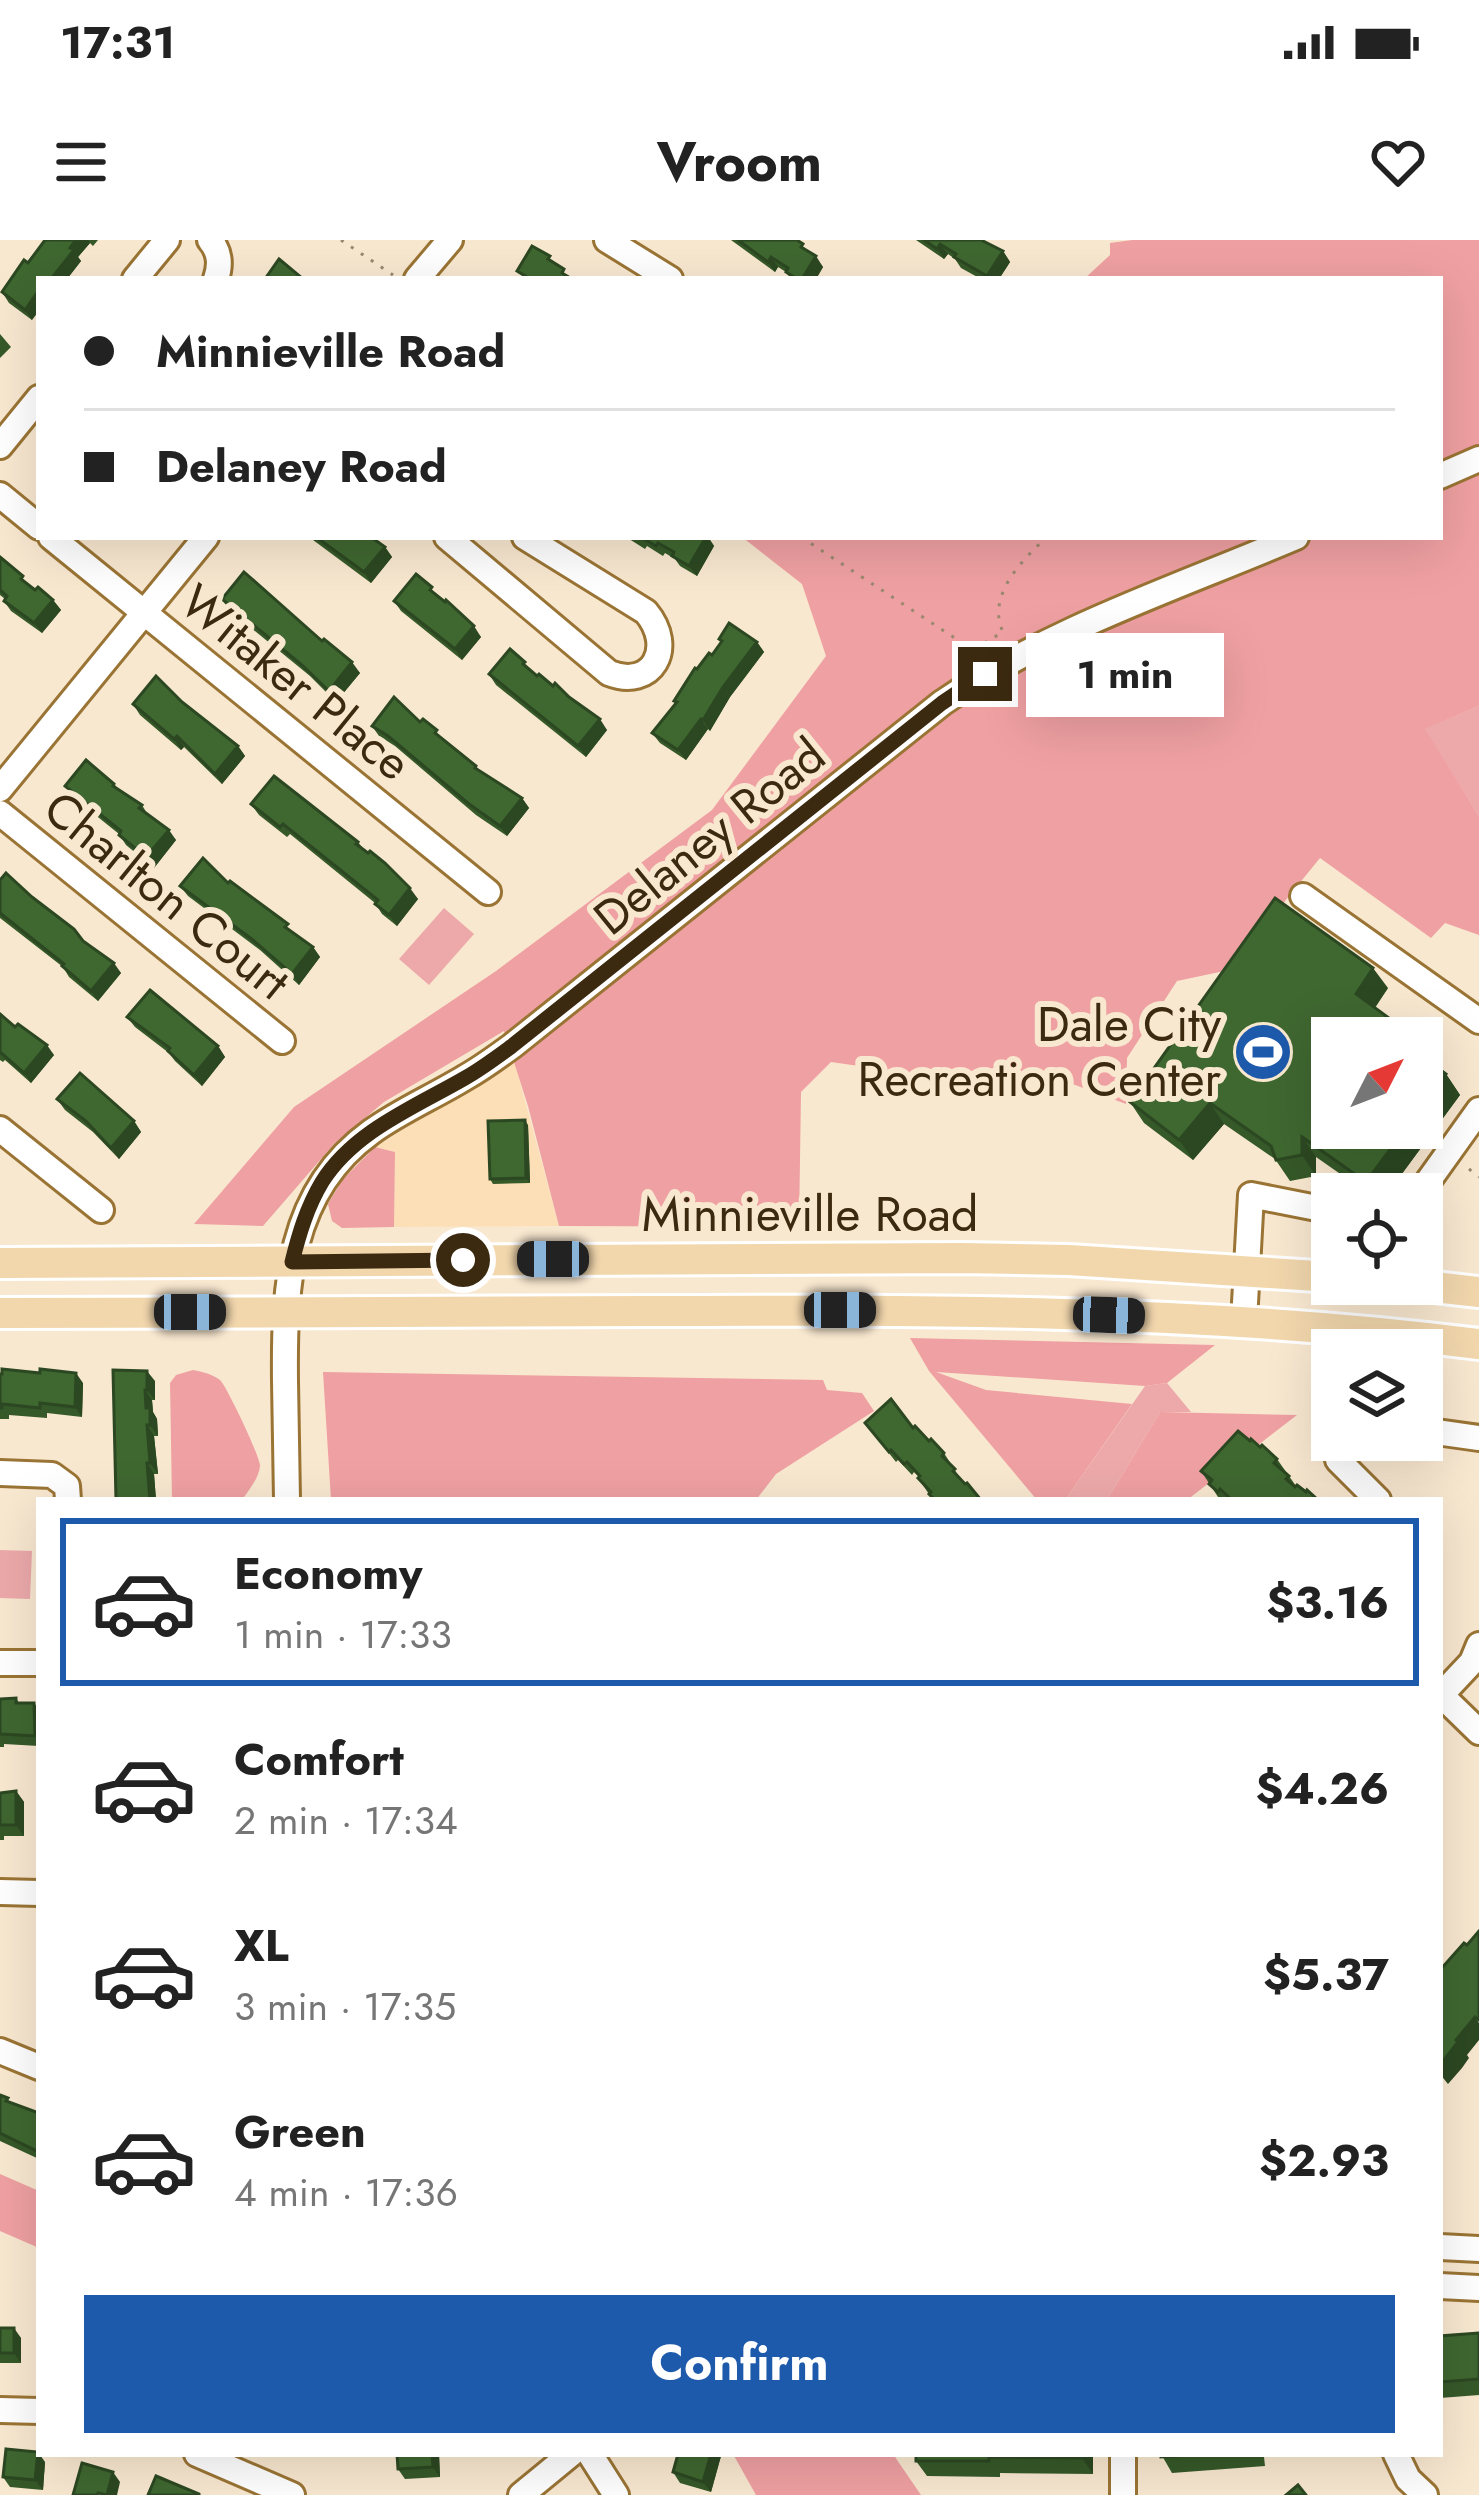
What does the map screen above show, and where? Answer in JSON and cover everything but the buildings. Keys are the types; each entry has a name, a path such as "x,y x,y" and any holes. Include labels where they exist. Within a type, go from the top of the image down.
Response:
{"main road":[{"name":"Minnieville Road","path":"0,1263 962,1258 1311,1276"},
{"path":"1443,1288 1479,1292"},
{"name":"Minnieville Road","path":"0,1313 1064,1313 1244,1321 1479,1344"}],"street":[{"path":"137,276 167,240"},
{"path":"210,240 219,254 216,276"},
{"path":"420,276 451,240"},
{"path":"607,240 665,276"},
{"path":"0,446 36,402"},
{"path":"1443,475 1479,459"},
{"path":"0,496 34,512"},
{"name":"Witaker Place","path":"55,540 488,892"},
{"path":"0,789 204,540"},
{"path":"451,540 609,673 630,677 644,672 661,650 656,624 646,612 530,540"},
{"name":"Delaney Road","path":"287,1497 285,1312 292,1262 310,1204 345,1154 370,1132 512,1046 942,703 997,667 1107,614 1288,540"},
{"name":"Charlton Court","path":"0,813 281,1041"},
{"path":"1303,896 1479,1021"},
{"path":"1434,1173 1479,1110"},
{"path":"0,1129 101,1210"},
{"path":"1244,1321 1251,1195 1311,1207"},
{"path":"1443,1433 1479,1438"},
{"path":"1339,1461 1375,1497"},
{"path":"0,1473 57,1477 67,1486 68,1497"},
{"path":"1443,1692 1472,1662 1479,1645"},
{"path":"0,1663 36,1663"},
{"path":"1443,1698 1479,1732"},
{"path":"0,1892 36,1893"},
{"path":"0,2051 36,2065"},
{"path":"1443,2247 1479,2248"},
{"path":"1443,2286 1479,2288"},
{"path":"0,2410 36,2411"},
{"path":"204,2457 292,2495"},
{"path":"526,2490 542,2457"},
{"path":"526,2490 567,2457"},
{"path":"592,2457 616,2495"},
{"path":"1123,2457 1123,2495"},
{"path":"1397,2457 1408,2479 1425,2495"}],"path":[{"path":"340,240 394,276"},
{"path":"806,540 997,667"},
{"path":"972,650 1003,632 998,621 1003,591 1010,576 1044,540"}],"shaded area":[{"path":"1479,240 1479,706 1425,729 1479,816 1479,935 1445,923 1431,938 1320,858 1229,970 1177,981 1127,1058 1126,1104 1035,1070 992,1085 831,1062 801,1092 799,1227 559,1226 504,1031 384,1102 334,1144 263,1226 194,1224 294,1107 496,971 712,810 826,656 802,584 746,540 1443,540 1443,276 1087,276 1110,255 1110,243"},
{"path":"1479,706 1479,816 1424,729"},
{"path":"444,908 474,934 429,985 399,959"},
{"path":"514,1061 559,1226 394,1227 395,1152 375,1147"},
{"path":"375,1147 395,1152 394,1227 342,1228 332,1221 328,1204 343,1179"},
{"path":"910,1338 1215,1345 1167,1383 1145,1386 936,1372 986,1390 1132,1404 1067,1497 1034,1497 929,1371"},
{"path":"193,1370 211,1375 220,1380 236,1407 260,1466 244,1497 172,1497 170,1383 176,1375"},
{"path":"323,1372 823,1380 827,1390 862,1393 874,1411 776,1474 758,1497 331,1497"},
{"path":"1167,1383 1191,1412 1160,1412 1109,1497 1067,1497 1145,1386"},
{"path":"1160,1412 1297,1415 1191,1497 1109,1497"},
{"path":"0,1550 32,1551 30,1599 0,1598"},
{"path":"0,2174 36,2190 36,2247 0,2231"},
{"path":"735,2457 895,2457 921,2495 756,2495"}],"place":[{"name":"Dale City Recreation Center","path":"1263,1052"}],"route":[{"path":"463,1260 292,1262 310,1204 324,1178 370,1132 512,1046 942,703 985,674"}]}
